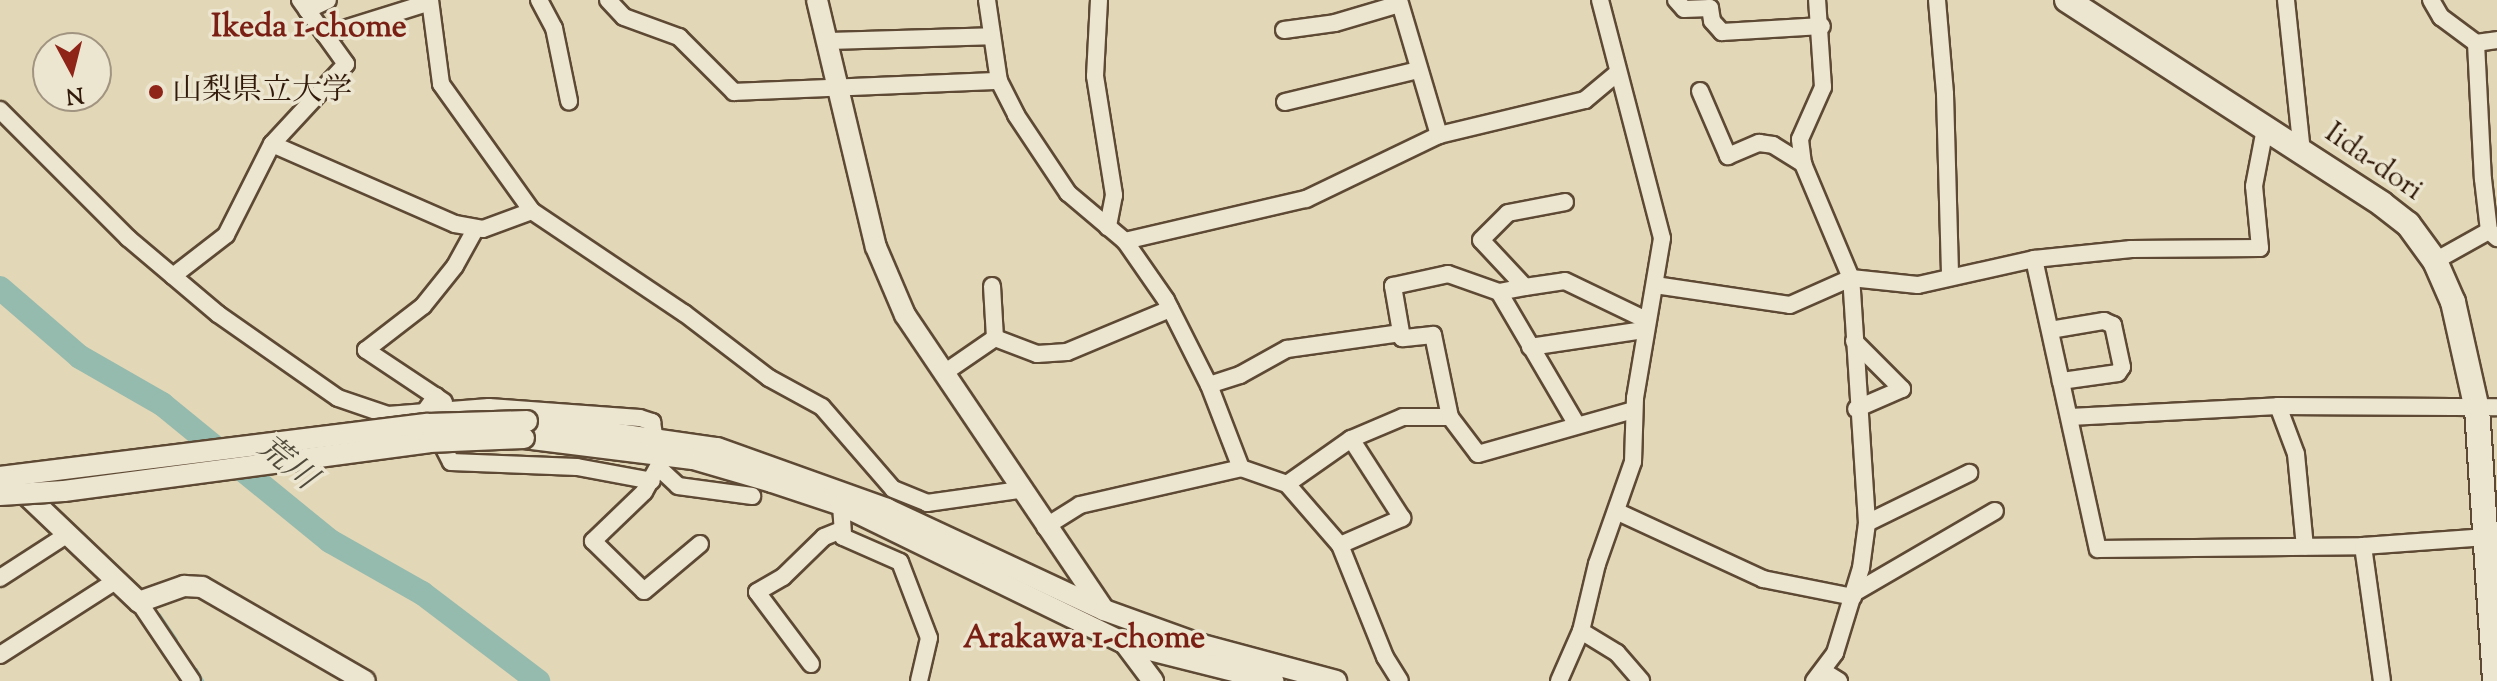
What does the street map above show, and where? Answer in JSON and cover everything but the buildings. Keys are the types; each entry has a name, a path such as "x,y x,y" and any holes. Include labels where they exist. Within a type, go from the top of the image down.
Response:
{"main road":[{"name":"Iida-dori","path":"2067,0 2408,224 2435,261 2453,302 2487,408 2487,537 2495,681"}],"street":[{"path":"173,276 226,235 272,144 346,64 304,5 328,0"},
{"path":"539,0 554,28 569,101"},
{"path":"608,0 624,17 679,37 734,92 999,81"},
{"path":"817,0 876,247 905,315 1020,490 1104,610 1146,678"},
{"path":"987,0 999,81 1068,193 1125,241 1170,309 1209,385 1241,468"},
{"path":"1099,0 1095,76 1114,195 1108,227"},
{"path":"1559,681 1581,631 1597,564 1618,512 1633,462 1634,410 1645,325 1662,238 1616,74 1600,0"},
{"path":"1676,0 1684,9 1710,8 1712,21 1722,32 1822,26"},
{"path":"1817,0 1822,26 1823,87 1800,139 1803,164 1851,278 1856,409 1867,523 1853,595 1835,653 1818,676 1839,681"},
{"path":"1937,0 1945,94 1950,277"},
{"path":"2286,0 2302,152"},
{"path":"2431,0 2441,17 2476,43 2497,40"},
{"path":"325,35 430,1 441,84 532,211 684,313 769,378 822,407 892,500 927,503 1020,490"},
{"path":"1284,30 1335,23 1399,2 1439,135"},
{"path":"828,41 992,36"},
{"path":"2435,261 2493,235 2476,43"},
{"path":"1285,102 1418,70"},
{"path":"1125,241 1306,199 1439,135 1585,100 1616,74"},
{"path":"1700,91 1728,156 1759,143 1773,145 1803,164"},
{"path":"0,110 42,157 173,276 338,398 388,415 456,409 546,408 640,418 652,422 654,435"},
{"path":"1655,285 1790,305 1851,278 1898,286 2034,259 2131,249 2260,248 2254,186 2265,129"},
{"path":"272,144 455,224 476,228 532,211"},
{"path":"1525,287 1481,240 1508,213 1565,202"},
{"path":"456,409 366,350 423,306 455,266 476,228"},
{"path":"2034,259 2098,549 2363,546 2487,537"},
{"path":"1634,410 1576,423 1478,454 1450,417 1433,335 1402,338 1393,286 1448,274 1499,292 1565,281 1645,325"},
{"path":"992,286 995,338"},
{"path":"1499,292 1576,423"},
{"path":"995,338 1037,354 1067,352 1170,309"},
{"path":"2050,330 2104,321 2113,325 2122,367 2118,373 2061,381"},
{"path":"1530,347 1645,325"},
{"path":"1209,385 1240,375 1287,349 1401,333"},
{"path":"944,373 995,338"},
{"path":"1854,341 1902,389 1856,409"},
{"path":"425,411 436,396"},
{"path":"2070,417 2278,406 2487,408"},
{"path":"2278,406 2296,454 2305,547"},
{"path":"425,411 451,462 659,468 678,486 752,496"},
{"path":"1287,484 1351,439 1403,417 1450,417"},
{"path":"0,477 428,424 654,435 717,448 892,500 1104,610 1202,645 1336,681"},
{"path":"0,495 64,491 526,430 659,468 841,505 1126,644 1273,681"},
{"path":"1340,545 1402,518 1351,439"},
{"path":"659,468 593,541 644,591 700,544"},
{"path":"1045,527 1080,505 1241,468 1287,484 1340,545 1385,657 1400,681"},
{"path":"0,470 139,602 192,681"},
{"path":"1867,523 1969,473"},
{"path":"839,531 841,505"},
{"path":"1618,512 1763,579 1853,595 1995,511"},
{"path":"811,664 757,592 783,577 824,537 839,531 900,562 929,638 919,681"},
{"path":"0,578 68,534"},
{"path":"2363,546 2382,681"},
{"path":"0,655 117,580"},
{"path":"139,602 184,586 202,587 365,681"},
{"path":"1581,631 1617,653 1641,681"}],"waterway":[{"name":"荒川","path":"0,288 80,357 162,404 330,541 422,593 538,681"},
{"path":"159,615 176,640"},
{"path":"196,670 202,681"}],"place":[{"name":"山梨県立大学","path":"156,92"}],"district":[{"name":"Ikeda 1-chome","path":"309,28"},
{"name":"Arakawa 1-chome","path":"1084,639"}]}
